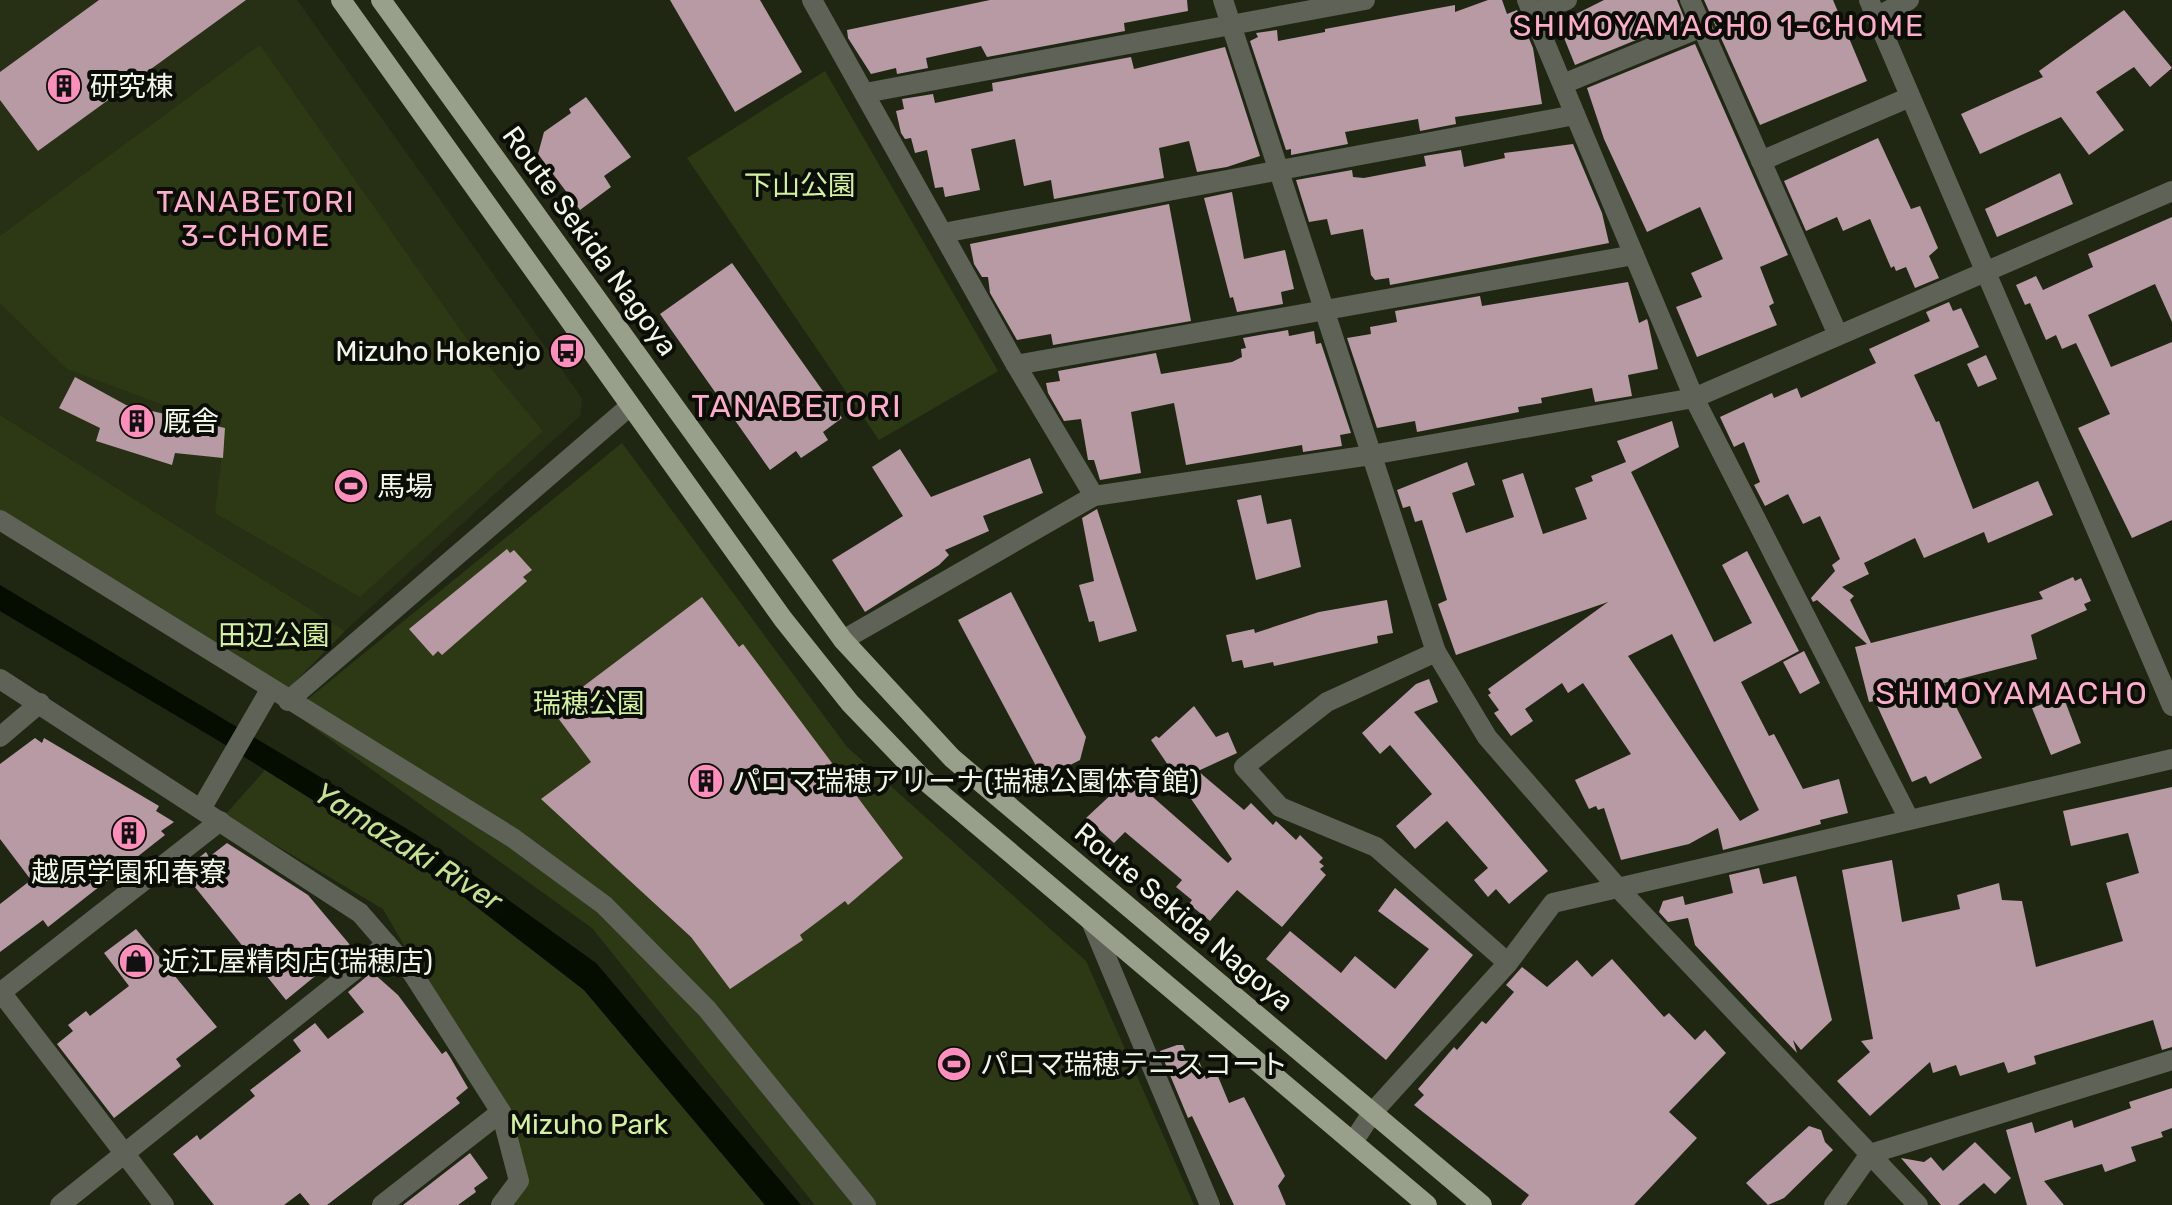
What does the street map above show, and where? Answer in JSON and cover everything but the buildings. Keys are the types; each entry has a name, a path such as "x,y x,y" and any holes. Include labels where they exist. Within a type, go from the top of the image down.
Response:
{"main road":[{"path":"341,0 783,619 850,703 922,778 1427,1205"},
{"name":"Route Sekida Nagoya","path":"381,0 843,640 952,758 1482,1205"}],"street":[{"path":"812,0 1016,365 1094,496"},
{"path":"1223,0 1436,652 1487,737 1619,889 1918,1205"},
{"path":"865,93 1365,0"},
{"path":"1567,0 1530,6 1694,398 1909,819"},
{"path":"1690,0 1838,335"},
{"path":"1909,0 1873,8 2172,706"},
{"path":"1563,84 1702,27"},
{"path":"1761,161 1910,97"},
{"path":"943,233 1575,115"},
{"path":"843,640 1094,496 1371,455 1694,398 2172,191"},
{"path":"1016,365 1634,255"},
{"path":"288,701 630,406"},
{"path":"0,520 266,698 288,701 513,838 604,905 707,1009 866,1205"},
{"path":"1436,652 1327,702 1244,767 1280,807 1376,847 1508,963"},
{"path":"0,679 360,913 413,974 501,1112 519,1181 501,1205"},
{"path":"201,809 266,698"},
{"path":"0,737 40,703"},
{"path":"1353,1142 1372,1113 1508,963 1553,903 2172,759"},
{"path":"164,1205 0,992 220,821"},
{"path":"1091,921 1210,1205"},
{"path":"60,1205 387,944"},
{"path":"1834,1205 1870,1154 2172,1060"},
{"path":"382,1205 501,1112"}],"shaded area":[{"path":"0,0 297,0 582,398 580,416 345,631 0,415"}],"green space":[{"path":"260,45 471,345 543,431 360,597 215,513 225,428 67,369 0,303 0,236"},
{"name":"下山公園","path":"825,71 998,371 879,440 687,158"},
{"name":"田辺公園","path":"0,415 345,631 286,691 0,511"},
{"name":"瑞穂公園","path":"622,443 847,747 1086,961 1194,1205 815,1205 592,928 292,712"},
{"name":"Mizuho Park","path":"265,770 451,887 584,990 765,1205 501,1205 519,1181 501,1112 383,909 225,815"}],"water":[{"name":"Yamazaki River","path":"0,585 422,838 596,963 801,1205 765,1205 584,990 451,887 219,741 0,611"}],"place":[{"name":"研究棟","path":"64,86"},
{"name":"Mizuho Hokenjo","path":"567,351"},
{"name":"厩舎","path":"137,421"},
{"name":"馬場","path":"351,486"},
{"name":"パロマ瑞穂アリーナ(瑞穂公園体育館)","path":"706,781"},
{"name":"越原学園和春寮","path":"129,833"},
{"name":"近江屋精肉店(瑞穂店)","path":"136,961"},
{"name":"パロマ瑞穂テニスコート","path":"954,1064"}],"district":[{"name":"SHIMOYAMACHO 1-CHOME","path":"1719,26"},
{"name":"TANABETORI 3-CHOME","path":"256,219"},
{"name":"TANABETORI","path":"797,406"},
{"name":"SHIMOYAMACHO","path":"2012,693"}]}
